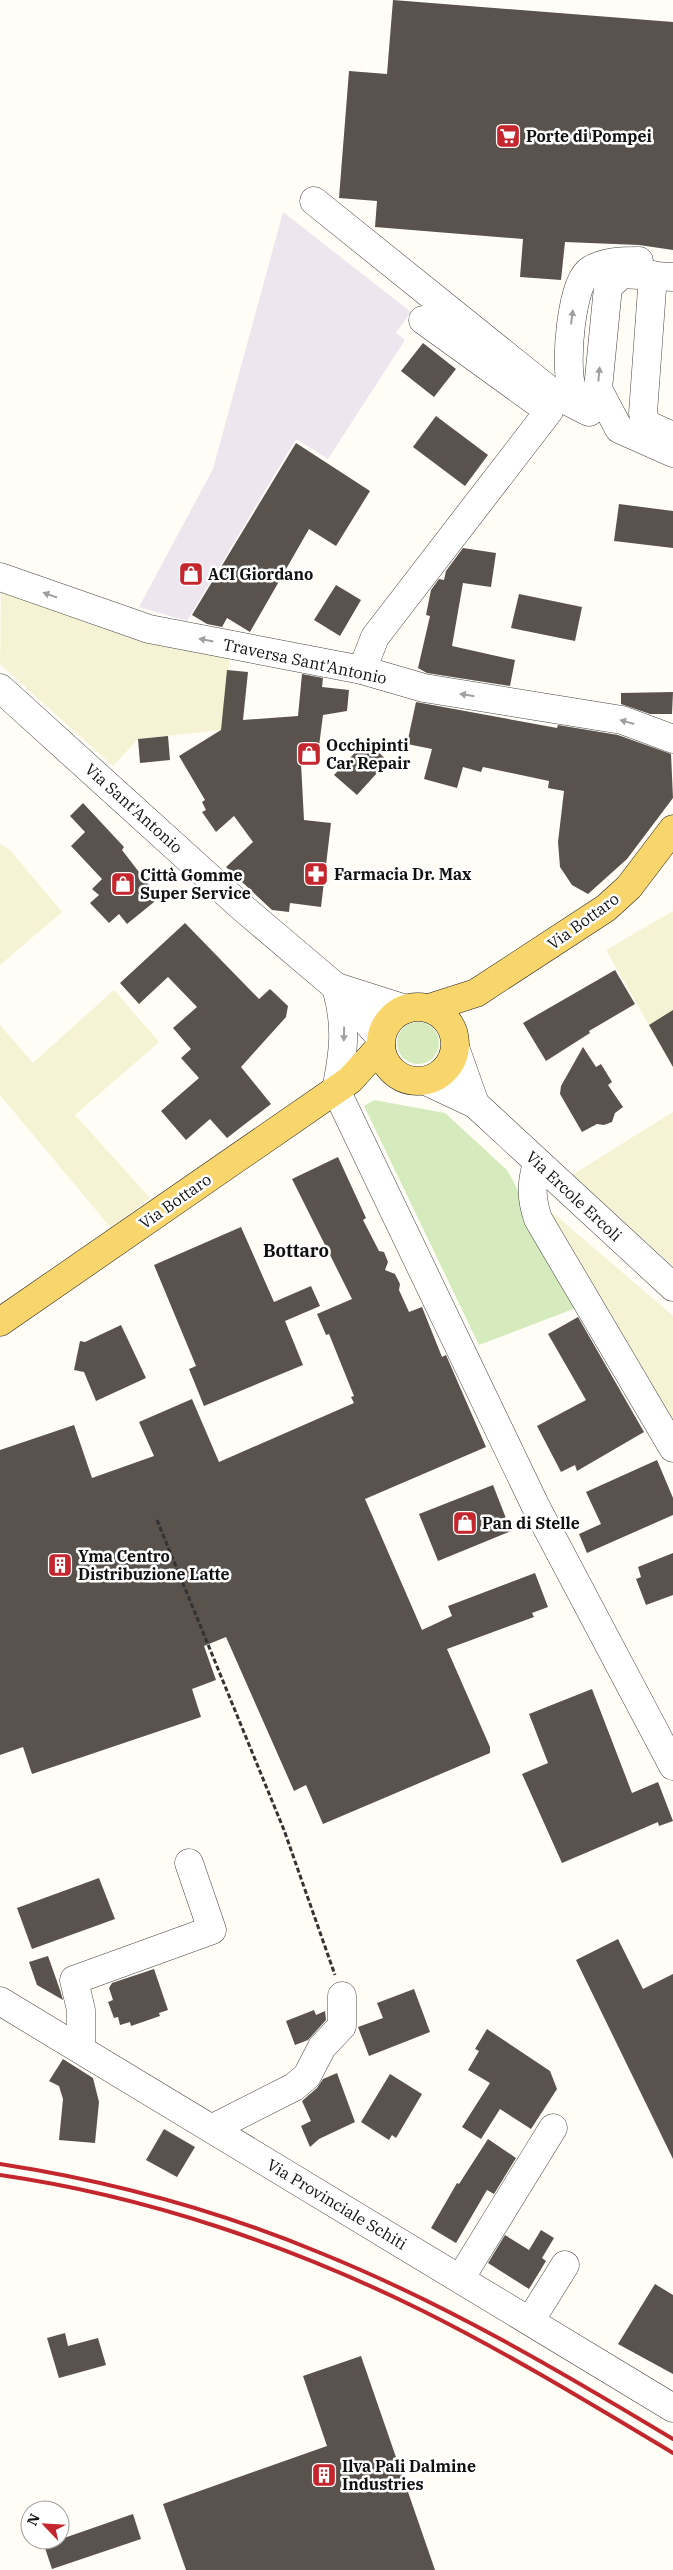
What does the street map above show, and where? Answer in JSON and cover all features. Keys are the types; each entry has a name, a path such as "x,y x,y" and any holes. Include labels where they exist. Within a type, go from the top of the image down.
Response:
{"main road":[{"name":"Via Bottaro","path":"417,1009 476,994 606,908 629,887 673,829"},
{"name":"Via Bottaro","path":"455,1041 476,994"},
{"path":"417,1009 440,1013 449,1022 455,1041 446,1070 426,1081 408,1081 400,1077 387,1064 381,1042 390,1020 417,1009"},
{"name":"Via Bottaro","path":"0,1322 343,1085 381,1042"},
{"path":"343,1085 400,1077"}],"street":[{"path":"314,201 563,391 585,410 619,429 673,453"},
{"path":"563,391 577,290 589,270 615,260 666,272"},
{"path":"619,429 598,389 608,287 622,274 666,272"},
{"path":"666,272 643,413 646,424 673,436"},
{"path":"362,670 375,637 549,411 424,320"},
{"name":"Traversa Sant'Antonio","path":"0,577 149,629 362,670 424,688 622,720 673,739"},
{"name":"Via Sant'Antonio","path":"0,688 244,910 336,987 381,1042"},
{"path":"336,987 343,1011 343,1085 536,1507 673,1766"},
{"name":"Via Sant'Antonio","path":"336,987 417,1009"},
{"name":"Via Ercole Ercoli","path":"455,1041 475,1104"},
{"name":"Via Ercole Ercoli","path":"426,1081 475,1104 673,1287"},
{"path":"537,1163 531,1185 532,1200 538,1219 673,1448"},
{"path":"81,2049 81,2010 74,1980 212,1930 189,1862"},
{"path":"214,2128 294,2087 307,2076 316,2056 342,2026 342,1996"},
{"name":"Via Provinciale Schiti","path":"0,2001 214,2128 673,2408"},
{"path":"460,2278 553,2128"},
{"path":"530,2321 565,2265"}],"path":[{"path":"157,1520 284,1830 342,1996"}],"shaded area":[{"path":"283,212 411,312 396,333 405,340 328,459 296,439 187,621 139,607 213,469"},
{"path":"1,586 230,655 221,730 138,739 113,766 0,664"},
{"path":"0,844 9,849 62,912 0,965"},
{"path":"673,911 673,1067 606,950"},
{"path":"114,990 159,1042 75,1115 150,1198 111,1228 0,1095 0,1025 33,1063"},
{"path":"673,1112 673,1266 572,1175"},
{"path":"547,1212 552,1212 673,1316 673,1432"}],"green space":[{"path":"414,1022 422,1022 433,1028 439,1043 433,1058 422,1064 414,1064 403,1058 397,1047 397,1039 403,1028"},
{"path":"374,1100 445,1113 507,1170 581,1306 479,1345 364,1106"}],"building":[{"name":"Porte di Pompei","path":"393,0 673,22 673,250 639,245 565,242 561,280 520,277 523,239 375,227 377,201 339,198 349,71 387,74"},
{"path":"423,343 456,369 434,397 401,371"},
{"path":"436,416 488,455 465,486 413,447"},
{"path":"296,443 370,491 336,546 309,529 250,632 227,618 222,627 207,624 192,615"},
{"path":"619,504 673,511 673,548 614,541"},
{"path":"463,548 496,553 491,587 463,583 452,646 515,660 510,686 427,673 418,668 430,616 426,615 431,590 439,579 444,580 446,571"},
{"path":"336,585 361,600 340,636 314,620"},
{"path":"519,594 582,607 575,641 511,628"},
{"path":"227,670 248,672 243,720 298,716 302,674 323,678 322,687 349,690 347,711 323,715 319,746 300,744 304,820 331,823 321,907 290,903 289,912 272,910 226,867 253,842 234,816 216,832 202,812 206,810 202,802 205,800 179,756 221,730"},
{"path":"673,692 672,714 650,714 621,704 621,693"},
{"path":"416,702 557,728 558,725 618,735 671,754 673,798 627,859 588,894 572,885 560,867 558,842 564,791 548,788 549,781 483,767 481,772 463,767 457,788 424,779 432,749 407,744"},
{"path":"168,736 170,760 140,763 138,739"},
{"path":"366,741 388,761 357,795 334,775"},
{"name":"Città Gomme Super Service","path":"83,803 124,847 122,850 159,898 127,924 119,914 109,923 90,903 99,895 92,889 102,879 71,846 85,832 70,816"},
{"path":"185,923 259,999 270,989 288,1006 286,1017 241,1067 271,1104 227,1138 210,1119 186,1140 161,1111 199,1078 181,1058 191,1049 173,1028 197,1007 168,977 139,1004 120,983"},
{"path":"615,970 635,1004 589,1031 590,1033 546,1061 523,1023"},
{"path":"673,1010 673,1067 649,1025"},
{"path":"583,1047 596,1067 601,1064 612,1082 608,1085 623,1107 615,1113 612,1122 604,1125 597,1124 582,1132 560,1094 561,1086"},
{"path":"338,1157 366,1218 363,1220 379,1251 384,1252 388,1262 385,1270 395,1274 400,1284 399,1290 409,1312 422,1307 442,1357 446,1355 486,1447 365,1499 422,1630 452,1616 448,1606 535,1573 548,1607 532,1613 534,1617 447,1649 490,1747 490,1753 323,1824 306,1785 294,1791 226,1637 204,1646 216,1680 192,1689 201,1717 32,1774 23,1747 0,1755 0,1450 74,1425 92,1478 154,1456 139,1422 192,1399 219,1462 354,1403 351,1397 354,1396 329,1334 326,1335 317,1314 352,1299 292,1179"},
{"path":"241,1227 274,1302 311,1286 320,1306 285,1321 303,1365 204,1406 189,1369 196,1366 154,1265"},
{"path":"578,1317 644,1432 577,1471 575,1465 561,1472 537,1426 586,1400 548,1334"},
{"path":"121,1325 146,1378 96,1401 84,1372 74,1370 80,1341 85,1342"},
{"path":"657,1460 673,1498 673,1515 587,1553 579,1534 601,1524 586,1492"},
{"name":"Pan di Stelle","path":"493,1485 511,1531 438,1561 419,1514"},
{"path":"673,1553 673,1595 646,1605 636,1579 641,1577 638,1567"},
{"path":"592,1689 632,1793 658,1782 673,1821 659,1826 658,1822 562,1863 522,1774 548,1763 529,1714"},
{"path":"99,1878 115,1919 32,1949 17,1908"},
{"path":"618,1939 643,1989 673,1974 673,2159 576,1960"},
{"path":"48,1956 63,2000 37,1985 29,1962"},
{"path":"154,1969 168,2010 159,2013 160,2016 131,2026 130,2022 120,2025 118,2017 114,2018 108,2002 113,2000 109,1988 112,1983"},
{"path":"414,1989 430,2032 369,2056 358,2027 383,2018 377,2003"},
{"path":"314,2010 316,2015 325,2011 326,2020 308,2040 295,2045 286,2021"},
{"path":"487,2029 550,2071 557,2089 531,2129 500,2109 481,2139 462,2127 490,2083 468,2070 479,2051 475,2049"},
{"path":"63,2059 93,2078 99,2102 95,2143 59,2140 63,2099 59,2086 49,2081"},
{"path":"337,2073 355,2122 319,2139 310,2147 301,2126 311,2121 302,2101 317,2088 323,2079"},
{"path":"390,2074 422,2094 396,2138 392,2135 389,2140 361,2122"},
{"path":"164,2129 195,2147 177,2177 146,2160"},
{"path":"488,2139 516,2158 494,2194 487,2190 456,2243 431,2228 457,2183 459,2184"},
{"path":"541,2230 554,2238 542,2258 546,2261 529,2289 488,2263 505,2235 529,2250"},
{"path":"655,2284 673,2295 673,2374 618,2344"},
{"path":"65,2333 68,2346 98,2338 106,2365 59,2378 47,2338"},
{"name":"Ilva Pali Dalmine Industries","path":"361,2356 435,2570 186,2570 163,2504 327,2446 303,2376"},
{"path":"133,2514 141,2539 52,2569 46,2550 70,2550 70,2536"}],"railway":[{"path":"0,2164 82,2179 164,2199 284,2238 414,2294 588,2388 673,2439"},
{"path":"0,2175 55,2184 163,2210 217,2226 322,2265 373,2287 487,2344 673,2453"}],"place":[{"name":"Porte di Pompei","path":"508,136"},
{"name":"ACI Giordano","path":"191,574"},
{"name":"Occhipinti Car Repair","path":"309,754"},
{"name":"Farmacia Dr. Max","path":"316,874"},
{"name":"Città Gomme Super Service","path":"123,884"},
{"name":"Pan di Stelle","path":"465,1523"},
{"name":"Yma Centro Distribuzione Latte","path":"60,1565"},
{"name":"Ilva Pali Dalmine Industries","path":"324,2475"}],"district":[{"name":"Bottaro","path":"296,1250"}]}
